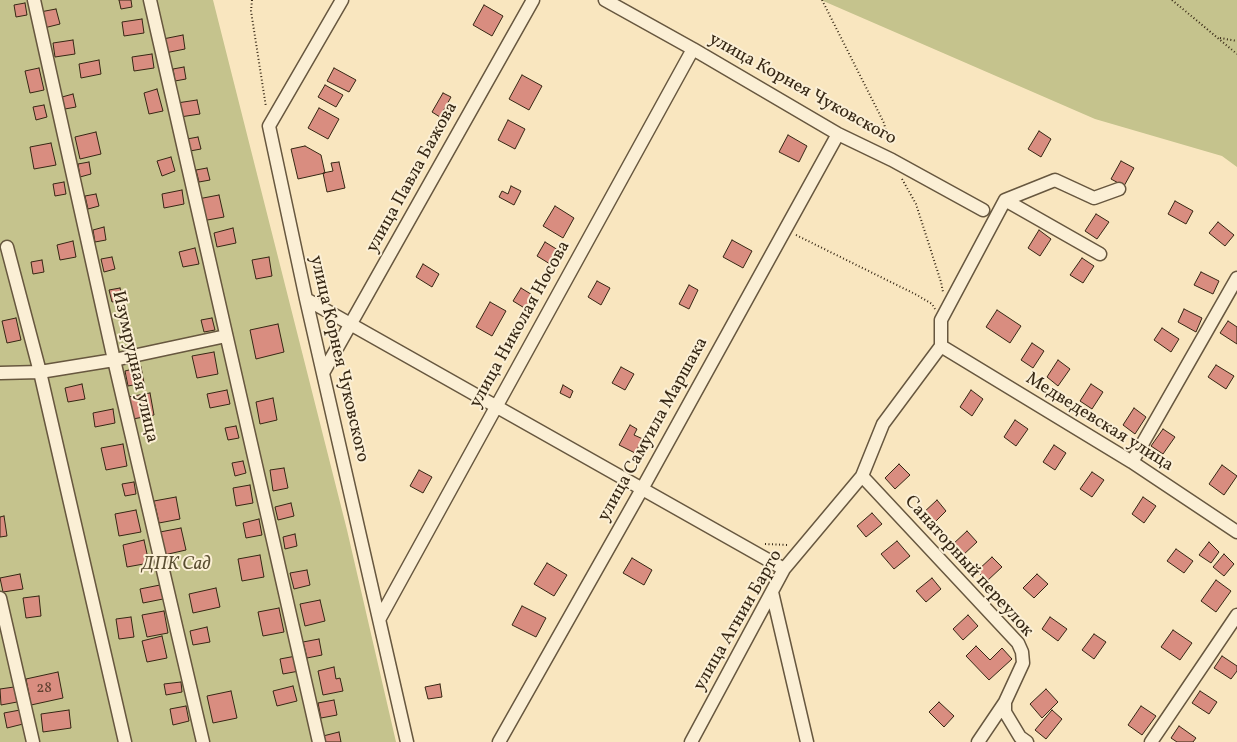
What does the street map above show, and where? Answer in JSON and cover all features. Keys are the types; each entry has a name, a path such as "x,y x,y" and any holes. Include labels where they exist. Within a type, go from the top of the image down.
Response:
{"street":[{"name":"Изумрудная улица","path":"34,0 114,360 204,742"},
{"path":"150,0 319,742"},
{"name":"улица Корнея Чуковского","path":"342,0 269,126 306,299 407,742"},
{"name":"улица Павла Бажова","path":"324,373 533,0"},
{"name":"улица Корнея Чуковского","path":"605,0 838,134 892,160 983,210"},
{"name":"улица Николая Носова","path":"380,618 693,49"},
{"name":"улица Самуила Маршака","path":"499,742 642,489 838,134"},
{"path":"941,346 941,320 1005,200 1056,180 1094,198 1119,190"},
{"path":"1005,200 1100,254"},
{"path":"7,247 40,372 125,742"},
{"path":"1132,462 1237,278"},
{"path":"306,299 784,569"},
{"path":"0,373 40,372 114,360 226,336"},
{"name":"Медведевская улица","path":"941,346 1132,462 1237,532"},
{"name":"улица Агнии Барто","path":"691,742 784,569 862,476 883,424 941,346"},
{"name":"Санаторный переулок","path":"862,476 1018,643 1022,652 1022,662 1005,702 978,742"},
{"path":"772,592 807,742"},
{"path":"0,598 33,742"},
{"path":"1151,742 1237,615"},
{"path":"1005,702 1005,712 1009,720 1020,737 1027,742"}],"path":[{"path":"252,0 251,12 266,106"},
{"path":"822,0 884,123 892,160 916,204 941,282 944,298"},
{"path":"1172,0 1237,54"},
{"path":"1218,38 1237,41"},
{"path":"785,229 932,304 941,320"},
{"path":"758,544 787,545 809,539"}],"green space":[{"name":"ДПК Сад","path":"0,0 213,0 347,530 396,742 0,742"},
{"path":"821,0 1237,0 1237,167 1222,156 1095,119"}],"building":[{"path":"119,0 131,0 132,7 121,9"},
{"path":"25,3 27,15 16,17 14,5"},
{"path":"484,5 503,16 492,36 473,25"},
{"path":"56,9 60,24 44,28 40,12"},
{"path":"142,19 144,33 124,36 122,22"},
{"path":"183,35 185,49 165,53 163,39"},
{"path":"73,40 75,54 55,57 53,43"},
{"path":"152,54 154,68 134,71 132,57"},
{"path":"99,60 101,74 81,78 79,64"},
{"path":"184,67 186,79 175,81 173,69"},
{"path":"39,68 44,90 30,93 25,71"},
{"path":"334,68 356,80 349,92 327,81"},
{"path":"522,75 542,86 529,110 509,99"},
{"path":"325,85 343,95 336,107 318,97"},
{"path":"157,89 163,111 149,114 144,93"},
{"path":"443,93 451,97 440,117 432,112"},
{"path":"73,94 76,107 65,109 62,97"},
{"path":"197,100 200,114 180,117 177,103"},
{"path":"44,105 47,117 36,120 33,107"},
{"path":"319,108 339,119 328,139 308,128"},
{"path":"508,120 525,129 515,149 498,140"},
{"path":"1039,131 1051,139 1041,157 1028,149"},
{"path":"96,132 101,154 80,159 75,137"},
{"path":"788,135 807,146 799,162 779,152"},
{"path":"198,137 201,149 190,151 187,139"},
{"path":"51,143 56,165 34,169 30,147"},
{"path":"305,146 321,155 325,173 298,179 291,149"},
{"path":"171,157 175,171 162,176 157,161"},
{"path":"1121,161 1134,168 1124,186 1111,179"},
{"path":"89,162 91,174 80,177 78,164"},
{"path":"339,162 345,188 327,192 323,173 333,171 331,163"},
{"path":"207,168 210,180 199,182 196,170"},
{"path":"64,182 66,194 55,196 53,184"},
{"path":"511,186 521,191 514,205 499,197 502,191 508,194"},
{"path":"182,190 184,204 164,208 162,194"},
{"path":"96,194 99,206 88,209 85,196"},
{"path":"219,195 224,217 202,221 198,199"},
{"path":"1175,201 1193,211 1186,224 1168,214"},
{"path":"555,206 574,218 563,238 543,226"},
{"path":"1096,214 1109,222 1097,239 1085,231"},
{"path":"1218,222 1234,235 1225,246 1209,233"},
{"path":"104,227 106,240 95,242 93,230"},
{"path":"233,228 236,243 217,247 214,233"},
{"path":"1039,230 1051,239 1040,256 1028,248"},
{"path":"732,240 752,251 743,268 723,257"},
{"path":"73,241 76,257 60,260 57,245"},
{"path":"545,242 558,250 550,264 537,256"},
{"path":"195,248 199,264 183,267 179,252"},
{"path":"112,257 115,269 104,272 101,259"},
{"path":"269,257 272,276 256,279 252,260"},
{"path":"1082,258 1094,266 1083,283 1070,275"},
{"path":"42,260 44,272 33,274 31,262"},
{"path":"423,264 439,274 432,287 416,277"},
{"path":"1201,272 1219,281 1213,294 1194,285"},
{"path":"597,281 610,288 601,305 588,297"},
{"path":"689,285 698,290 689,309 679,304"},
{"path":"120,288 123,300 112,302 109,290"},
{"path":"521,288 534,296 526,309 513,301"},
{"path":"490,302 506,311 492,336 476,327"},
{"path":"1184,309 1202,318 1196,332 1178,322"},
{"path":"997,310 1021,326 1010,343 986,327"},
{"path":"16,318 21,340 7,343 2,321"},
{"path":"212,318 215,330 204,332 201,320"},
{"path":"1228,321 1237,327 1237,344 1220,333"},
{"path":"278,324 284,352 256,359 250,330"},
{"path":"1162,328 1179,339 1171,352 1154,340"},
{"path":"1032,343 1044,351 1033,368 1021,360"},
{"path":"214,352 218,374 197,378 192,356"},
{"path":"1058,360 1070,369 1058,386 1047,377"},
{"path":"1216,365 1234,376 1226,389 1208,377"},
{"path":"141,367 144,383 128,386 125,371"},
{"path":"621,367 634,374 625,390 612,383"},
{"path":"82,384 85,399 68,402 65,388"},
{"path":"1091,384 1103,392 1092,409 1080,401"},
{"path":"563,385 573,391 570,398 560,393"},
{"path":"227,390 230,404 210,408 207,394"},
{"path":"971,390 983,399 972,416 960,407"},
{"path":"150,393 154,415 133,419 128,397"},
{"path":"273,398 277,420 260,424 256,402"},
{"path":"1134,408 1146,417 1135,434 1123,425"},
{"path":"113,409 115,423 95,427 93,413"},
{"path":"1015,420 1028,429 1016,446 1004,437"},
{"path":"630,425 637,429 634,435 643,439 635,453 619,445"},
{"path":"236,426 239,438 228,440 225,428"},
{"path":"1163,429 1175,437 1163,454 1151,446"},
{"path":"123,444 127,466 106,470 101,448"},
{"path":"1054,445 1066,453 1055,470 1043,462"},
{"path":"243,461 246,473 235,476 232,463"},
{"path":"899,464 910,475 895,489 885,478"},
{"path":"1222,465 1237,476 1224,495 1209,484"},
{"path":"284,468 288,488 273,491 270,470"},
{"path":"419,470 432,477 423,493 410,486"},
{"path":"1092,472 1104,480 1092,497 1080,489"},
{"path":"134,482 136,494 125,496 122,484"},
{"path":"250,485 253,503 236,506 233,488"},
{"path":"176,497 180,519 159,523 154,501"},
{"path":"1143,497 1156,506 1144,523 1132,514"},
{"path":"937,500 946,511 932,525 922,514"},
{"path":"291,503 294,516 278,520 275,507"},
{"path":"136,510 141,532 119,536 115,514"},
{"path":"872,513 882,524 866,537 857,526"},
{"path":"4,516 7,536 0,537 0,517"},
{"path":"259,519 262,535 246,538 243,523"},
{"path":"181,528 186,550 164,555 160,532"},
{"path":"967,531 977,542 962,556 952,545"},
{"path":"295,534 297,546 285,549 283,537"},
{"path":"144,540 149,563 127,567 123,545"},
{"path":"897,541 910,556 894,569 881,554"},
{"path":"1209,542 1219,552 1211,563 1199,555"},
{"path":"1176,549 1193,561 1184,573 1167,561"},
{"path":"1224,554 1234,564 1224,576 1213,567"},
{"path":"260,555 264,577 242,581 238,559"},
{"path":"992,557 1002,567 987,581 977,571"},
{"path":"632,558 652,570 644,585 623,573"},
{"path":"547,563 567,575 554,596 534,584"},
{"path":"307,570 310,585 294,589 290,573"},
{"path":"20,574 23,589 3,592 0,578"},
{"path":"1037,574 1048,584 1034,598 1023,588"},
{"path":"932,578 941,589 926,602 916,591"},
{"path":"1216,580 1231,591 1216,612 1201,601"},
{"path":"160,585 163,599 143,603 140,589"},
{"path":"216,588 220,607 193,613 189,594"},
{"path":"39,596 41,616 26,618 23,598"},
{"path":"320,600 325,621 305,626 300,604"},
{"path":"522,606 546,618 536,637 512,625"},
{"path":"279,608 284,632 263,636 258,612"},
{"path":"164,611 168,633 147,637 142,615"},
{"path":"968,615 978,626 963,640 953,629"},
{"path":"131,617 134,637 119,639 116,619"},
{"path":"1050,617 1067,629 1058,641 1042,629"},
{"path":"207,627 210,642 193,645 190,631"},
{"path":"1173,630 1192,643 1180,660 1161,647"},
{"path":"1094,634 1106,642 1094,659 1082,650"},
{"path":"162,636 167,658 147,662 142,641"},
{"path":"319,639 322,655 307,658 303,642"},
{"path":"976,646 990,660 1002,648 1012,659 989,680 966,656"},
{"path":"296,656 299,671 283,674 280,659"},
{"path":"1222,656 1237,666 1237,671 1231,679 1214,668"},
{"path":"334,667 336,679 340,678 343,691 323,695 318,671"},
{"path":"58,672 63,698 31,705 26,679"},
{"path":"181,682 182,692 166,695 164,684"},
{"path":"440,684 442,697 428,699 425,687"},
{"path":"293,686 297,701 277,706 273,691"},
{"path":"14,687 17,702 1,705 0,689"},
{"path":"1046,689 1058,702 1042,718 1030,704"},
{"path":"231,691 237,718 213,723 207,696"},
{"path":"1200,691 1217,702 1209,714 1192,703"},
{"path":"334,700 337,715 321,718 318,703"},
{"path":"939,702 954,716 944,727 929,712"},
{"path":"186,706 189,721 173,725 170,709"},
{"path":"1141,706 1156,716 1142,735 1128,725"},
{"path":"20,710 23,724 7,728 4,713"},
{"path":"69,710 71,728 43,732 41,714"},
{"path":"1052,710 1062,719 1046,739 1035,730"},
{"path":"1179,726 1196,738 1193,742 1177,742 1171,738"},
{"path":"339,732 341,742 325,742 323,736"}]}
